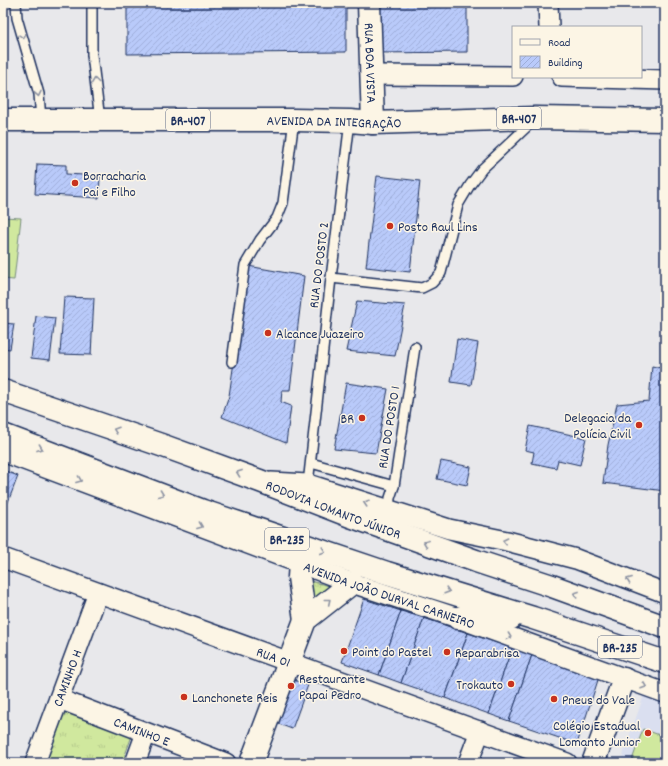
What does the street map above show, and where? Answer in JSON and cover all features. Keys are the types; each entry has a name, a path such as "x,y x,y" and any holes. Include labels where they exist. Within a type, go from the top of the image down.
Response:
{"main road":[{"name":"RUA BOA VISTA","path":"369,3 373,123"},
{"name":"AVENIDA DA INTEGRAÇÃO","path":"3,120 294,120 373,123 536,118 665,120"},
{"name":"RODOVIA LOMANTO JÚNIOR","path":"3,391 260,481 353,517 665,627"},
{"name":"BR-235","path":"3,435 204,511 387,573 534,618 665,662"},
{"path":"251,763 305,620 299,577 300,564"},
{"path":"305,620 352,583"},
{"path":"458,618 534,618"},
{"path":"593,763 624,679"}],"street":[{"path":"548,3 549,26"},
{"path":"372,75 512,76"},
{"path":"596,78 665,80"},
{"name":"AVENIDA JOÃO DURVAL CARNEIRO","path":"3,452 352,583 458,618 665,693"},
{"path":"260,481 308,484 449,529 507,541 576,559 665,593"},
{"name":"RUA 01","path":"3,558 567,763"},
{"name":"CAMINHO H","path":"35,763 98,593"},
{"name":"CAMINHO E","path":"59,699 226,763"},
{"path":"468,763 480,731"},
{"path":"135,763 146,733"}],"lane":[{"path":"16,3 17,18 39,94 41,121"},
{"path":"92,3 92,55 100,120"},
{"path":"331,278 422,288 432,283 440,273 458,205 470,185 482,169 536,118"},
{"path":"232,362 246,265 260,240 277,218 283,204 294,120"},
{"name":"RUA DO POSTO 2","path":"308,484 350,121"},
{"name":"RUA DO POSTO 1","path":"390,511 390,498 394,486 415,347"},
{"path":"311,463 394,486"}],"shaded area":[{"name":"Colégio Estadual Lomanto Junior","path":"644,695 665,703 665,763 620,763"}],"green space":[{"path":"3,217 21,218 14,280 3,279"},
{"path":"306,580 334,587 313,601"},
{"path":"60,706 133,733 122,763 39,763"},
{"path":"643,729 665,737 665,763 631,763"}],"building":[{"path":"3,3 5,3 5,62 3,62"},
{"path":"127,3 346,3 346,52 127,54"},
{"path":"376,3 467,3 467,52 377,53"},
{"path":"37,164 66,165 66,174 100,176 99,198 35,194"},
{"path":"377,176 420,181 410,272 366,267"},
{"name":"Alcance Juazeiro","path":"248,266 304,276 290,390 282,390 281,402 291,406 286,443 222,417 229,396"},
{"path":"64,297 94,298 91,355 60,354"},
{"path":"357,301 405,305 395,356 346,351"},
{"path":"36,316 55,318 50,360 31,358"},
{"path":"3,323 14,324 10,349 3,348"},
{"path":"457,339 478,343 471,385 451,382"},
{"name":"Delegacia da Polícia Civil","path":"652,366 665,369 665,491 603,483 608,445 617,404 649,401"},
{"path":"346,383 388,389 376,453 334,449"},
{"path":"530,426 586,438 580,465 558,460 556,468 532,463 534,452 525,450"},
{"path":"441,461 471,467 467,485 437,479"},
{"path":"3,470 18,476 3,515"},
{"path":"364,599 401,611 379,675 342,662"},
{"path":"401,611 424,618 401,683 379,675"},
{"path":"424,618 468,633 445,698 401,683"},
{"path":"468,633 512,648 489,714 445,698"},
{"name":"Trokauto","path":"512,648 532,655 509,721 489,714"},
{"name":"Pneus do Vale","path":"532,655 599,677 577,744 509,721"},
{"path":"285,677 308,685 292,729 268,720"}],"place":[{"name":"Borracharia Pai e Filho","path":"75,183"},
{"name":"Posto Raul Lins","path":"390,226"},
{"name":"Alcance Juazeiro","path":"268,333"},
{"name":"BR","path":"362,418"},
{"name":"Delegacia da Polícia Civil","path":"639,425"},
{"name":"Point do Pastel","path":"344,651"},
{"name":"Reparabrisa","path":"447,652"},
{"name":"Trokauto","path":"511,684"},
{"name":"Restaurante Papai Pedro","path":"291,686"},
{"name":"Lanchonete Reis","path":"184,697"},
{"name":"Pneus do Vale","path":"554,699"},
{"name":"Colégio Estadual Lomanto Junior","path":"648,733"}]}
